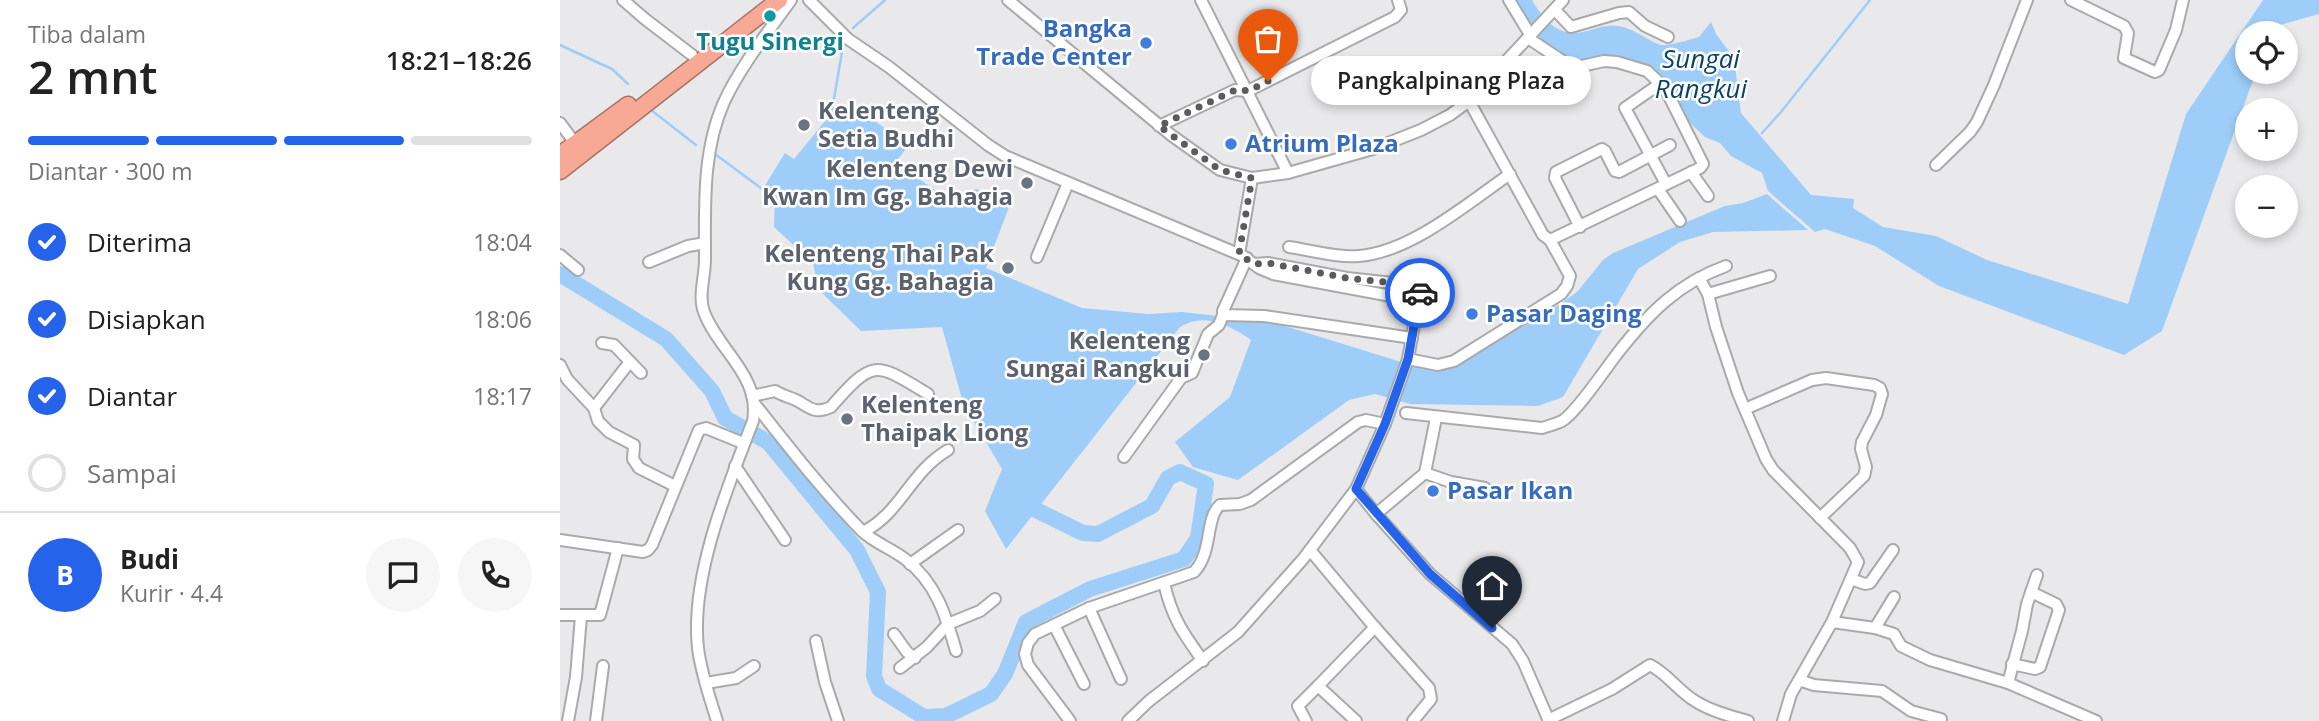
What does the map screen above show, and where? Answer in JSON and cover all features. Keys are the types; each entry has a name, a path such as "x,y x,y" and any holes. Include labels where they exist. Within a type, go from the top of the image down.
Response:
{"highway":[{"path":"560,155 765,0"},
{"path":"560,171 779,0"}],"street":[{"path":"623,0 692,55"},
{"path":"791,0 727,95 714,131 705,210 703,311 739,366 753,399 791,451 863,532 911,564 930,584 948,624 956,651"},
{"path":"809,0 843,36 890,67 1005,156 1247,259 1285,266 1328,280 1418,301"},
{"path":"1008,0 1159,126 1220,170 1252,178 1288,173 1397,140 1431,125 1469,101 1563,0"},
{"path":"1201,0 1288,173"},
{"path":"1509,0 1530,36 1573,68 1591,62 1617,62 1647,71 1661,83 1703,166 1550,240"},
{"path":"1936,165 1977,122 2027,0"},
{"path":"2071,0 2124,26 2128,33 2124,58 2155,72 2159,70 2176,30 2183,0"},
{"path":"1159,126 1235,90 1248,91 1378,27 1395,17 1399,3"},
{"path":"1551,14 1572,27 1616,13 1629,12 1645,26 1668,37"},
{"path":"754,18 767,33"},
{"path":"1661,83 1625,108 1680,221"},
{"path":"1408,360 1438,365 1454,361 1561,295 1570,276 1550,240 1543,235 1469,101"},
{"path":"560,123 575,143"},
{"path":"1580,227 1555,178 1556,172 1602,149 1616,172 1670,145"},
{"path":"1252,178 1282,161"},
{"path":"1692,172 1708,197"},
{"path":"1289,247 1351,257 1383,251 1433,227 1510,174"},
{"path":"1124,457 1181,378 1192,373 1208,334 1222,319 1223,311 1247,259 1252,178"},
{"path":"1038,257 1068,183"},
{"path":"649,262 688,246 705,243"},
{"path":"560,255 578,270"},
{"path":"1406,413 1542,428 1563,421 1620,350 1666,300 1699,278 1726,266"},
{"path":"1708,294 1770,275"},
{"path":"1699,278 1708,294 1738,393 1766,459 1773,470 1821,518 1858,562 1832,622 1791,694 1783,721"},
{"path":"1133,720 1149,701 1203,661 1253,617 1311,550 1356,489 1385,424 1408,360 1421,286 1346,283"},
{"path":"1222,319 1264,316 1412,338"},
{"path":"602,343 614,345 641,373"},
{"path":"594,408 629,363"},
{"path":"560,365 567,379 594,408 598,421 609,432 634,445 633,459 639,468 675,486"},
{"path":"753,399 775,391 796,400 810,410 827,410 860,376 880,369 889,371 928,394"},
{"path":"1745,409 1812,380 1826,378 1880,388 1882,394 1861,449 1866,467 1864,476 1821,518"},
{"path":"717,721 698,646 699,599 707,560 735,466 752,424 753,399"},
{"path":"1376,514 1425,473 1436,418"},
{"path":"1070,721 1028,665 1025,654 1028,643 1035,634 1089,608 1194,572 1202,564 1214,513 1220,505 1240,504 1251,500 1358,422 1366,420 1385,424"},
{"path":"560,540 648,551 694,439 703,427 744,442"},
{"path":"863,532 877,525 933,459 948,450"},
{"path":"735,466 785,540"},
{"path":"1425,473 1451,482 1485,488"},
{"path":"1356,489 1430,574 1511,644 1522,661 1549,720 1612,689 1650,666 1665,675 1696,702 1748,721"},
{"path":"911,564 958,530"},
{"path":"560,615 600,615 618,548"},
{"path":"1311,550 1425,682 1431,693 1429,704 1413,721"},
{"path":"1851,579 1870,583 1893,550"},
{"path":"2008,683 2037,575"},
{"path":"1164,583 1178,626 1203,661"},
{"path":"2012,664 2040,667 2059,610 2056,604 2031,592"},
{"path":"1875,628 1894,597"},
{"path":"900,668 915,658 948,624 980,611 995,599"},
{"path":"1089,608 1121,679"},
{"path":"568,721 576,677 581,616"},
{"path":"1832,622 1875,628 1896,635 1899,644 1930,660 2008,683 2096,721"},
{"path":"1054,625 1084,684"},
{"path":"1306,721 1298,706 1375,627"},
{"path":"894,634 915,658"},
{"path":"816,641 825,682 838,721"},
{"path":"596,721 603,666"},
{"path":"706,683 741,676 754,666"},
{"path":"1799,680 1814,685 1882,691 1912,710 1941,719"},
{"path":"1318,686 1356,721"}],"water":[{"name":"Sungai Rangkui","path":"1510,0 1532,0 1542,15 1561,30 1577,33 1618,26 1662,45 1699,37 1711,22 1716,34 1734,58 1741,113 1811,195 1854,199 1853,208 1883,227 1936,236 1987,260 2128,304 2186,114 2235,41 2235,84 2252,84 2247,98 2235,98 2235,130 2162,331 2124,355 1939,286 1875,246 1825,229 1815,232 1768,191 1762,173 1731,156 1720,143 1705,137 1691,124 1661,80 1651,71 1571,61 1546,44 1529,27"},
{"name":"Sungai Rangkui","path":"2263,0 2319,0 2319,14 2294,21 2249,21"},
{"path":"835,109 876,122 909,145 898,159 945,197 977,189 1009,207 986,268 1082,308 1148,314 1182,312 1272,322 1411,365 1445,369 1559,305 1578,291 1603,260 1613,253 1725,206 1767,194 1808,230 1713,232 1680,242 1638,269 1563,397 1538,406 1410,404 1375,394 1349,400 1238,480 1193,467 1175,442 1230,397 1251,340 1217,322 1189,323 1180,327 1006,549 985,511 1002,469 963,403 942,327 861,331 819,290 813,263 774,227 775,194 764,187 785,153 794,159"}],"waterway":[{"path":"853,28 885,0"},
{"path":"1762,133 1870,0"},
{"path":"560,45 612,69 628,84"},
{"path":"831,116 843,46"},
{"path":"651,110 696,145"},
{"path":"715,154 777,200"},
{"path":"560,274 666,339 712,391 725,418 768,442 857,550 878,592 874,676 879,689 924,717 946,716 991,694 1005,674 1026,622 1090,589 1184,559 1198,538 1206,484 1180,472 1168,478 1152,506 1098,534 1083,533 1032,508"}],"way so far":[{"path":"1268,81 1248,91 1237,89 1159,126 1220,170 1252,178 1239,254 1254,264 1268,263 1347,278 1421,286 1420,293"}],"place":[{"name":"Tugu Sinergi","path":"770,16"},
{"name":"Bangka Trade Center","path":"1146,43"},
{"name":"Pangkalpinang Plaza","path":"1268,81"},
{"name":"Kelenteng Setia Budhi","path":"804,125"},
{"name":"Atrium Plaza","path":"1231,144"},
{"name":"Kelenteng Dewi Kwan Im Gg. Bahagia","path":"1027,183"},
{"name":"Kelenteng Thai Pak Kung Gg. Bahagia","path":"1008,268"},
{"name":"Pasar Daging","path":"1472,314"},
{"name":"Kelenteng Sungai Rangkui","path":"1204,355"},
{"name":"Kelenteng Thaipak Liong","path":"847,419"},
{"name":"Pasar Ikan","path":"1433,491"}],"route":[{"path":"1420,293 1408,359 1385,424 1356,489 1430,574 1492,628"}]}
